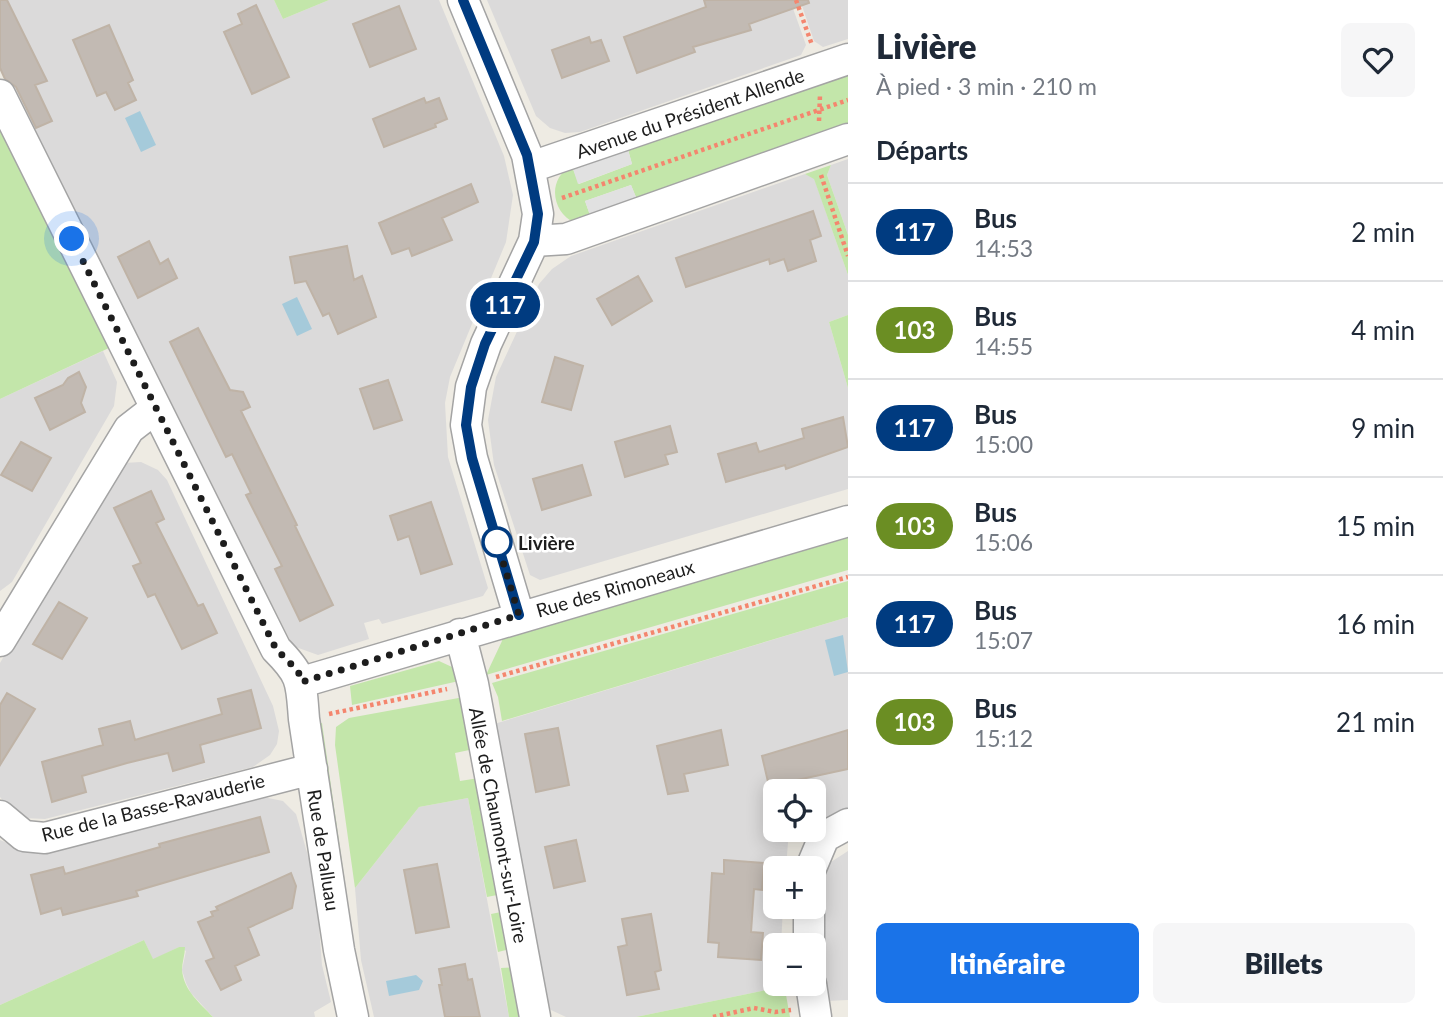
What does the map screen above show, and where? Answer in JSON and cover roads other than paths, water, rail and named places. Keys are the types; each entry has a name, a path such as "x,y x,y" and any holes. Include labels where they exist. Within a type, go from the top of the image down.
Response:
{"street":[{"path":"463,0 531,167 538,206 534,242 485,344 471,387 466,425 472,458 519,615"},
{"name":"Avenue du Président Allende","path":"531,167 848,59"},
{"path":"0,94 276,649 298,671 302,682"},
{"path":"534,242 566,239 848,139"},
{"path":"3,629 129,429 156,408"},
{"name":"Rue des Rimoneaux","path":"302,682 519,615 848,521"},
{"name":"Allée de Chaumont-sur-Loire","path":"460,634 473,684 535,1017"},
{"name":"Rue de Palluau","path":"302,682 304,719 339,950 353,1017"},
{"name":"Rue de la Basse-Ravauderie","path":"0,816 24,836 45,838 312,769"},
{"path":"816,856 824,836 848,824"}],"water":[{"path":"140,111 156,145 141,152 125,118"},
{"path":"297,297 312,329 297,336 282,304"},
{"path":"843,635 848,672 834,676 825,640"},
{"path":"416,975 423,981 419,990 389,996 386,981"}],"place":[{"name":"Livière","path":"497,542"}]}
